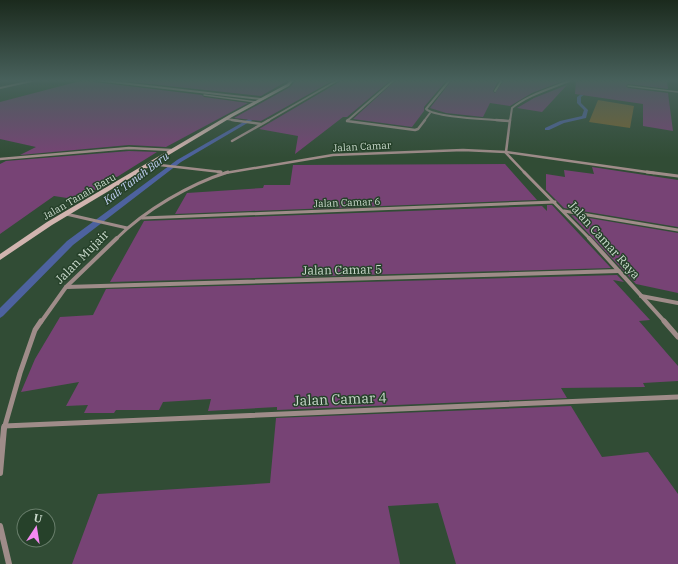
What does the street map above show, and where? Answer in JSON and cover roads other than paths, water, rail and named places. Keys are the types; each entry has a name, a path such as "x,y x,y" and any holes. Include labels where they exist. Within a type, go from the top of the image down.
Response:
{"main road":[{"name":"Jalan Tanah Baru","path":"0,258 66,214 151,164 171,150 248,106"}],"street":[{"path":"232,142 293,106"},
{"path":"362,106 347,121 415,130 418,129 430,113"},
{"path":"428,106 426,109 430,113 509,121"},
{"path":"506,152 509,121 512,108 514,106"},
{"path":"227,119 262,124"},
{"path":"0,159 129,148 171,150"},
{"name":"Jalan Camar","path":"221,172 333,155 456,150 506,152 678,176"},
{"name":"Jalan Camar Raya","path":"506,152 564,210 678,337"},
{"path":"151,164 221,172"},
{"name":"Jalan Mujair","path":"0,473 4,426 35,330 66,287 127,228 140,218 175,196 221,172"},
{"name":"Jalan Camar 6","path":"140,218 555,202"},
{"path":"564,210 678,230"},
{"path":"66,214 127,228"},
{"name":"Jalan Camar 5","path":"66,287 619,271"},
{"path":"641,295 678,303"},
{"name":"Jalan Camar 4","path":"4,426 678,397"},
{"path":"0,526 9,564"}],"waterway":[{"path":"547,129 562,122 584,117 586,110 582,106"},
{"name":"Kali Tanah Baru","path":"0,314 70,243 179,161 261,114"}]}
